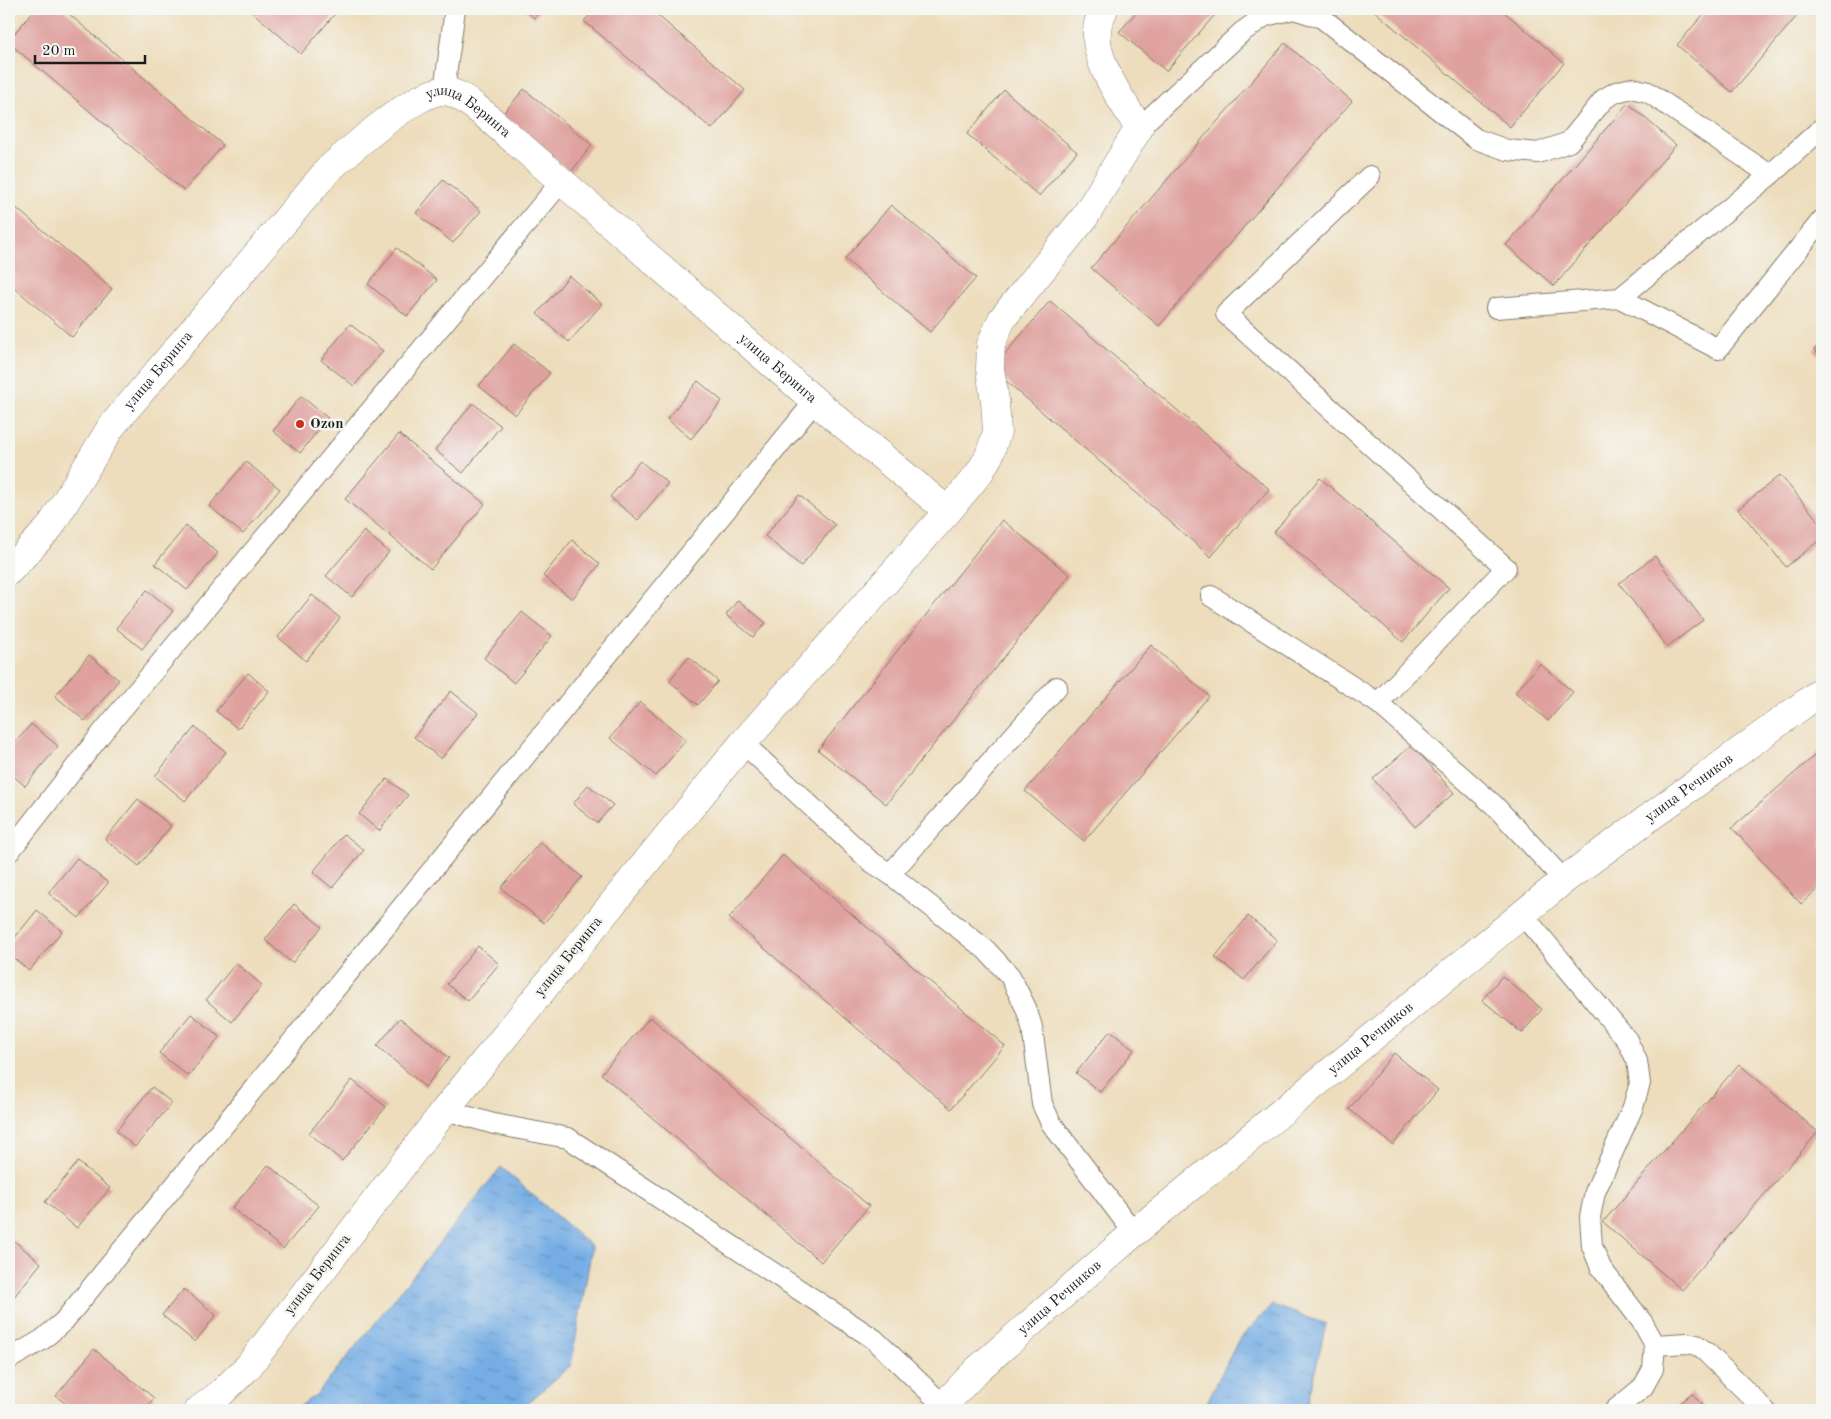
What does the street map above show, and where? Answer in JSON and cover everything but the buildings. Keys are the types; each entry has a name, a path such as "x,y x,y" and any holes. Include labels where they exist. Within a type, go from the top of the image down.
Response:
{"street":[{"path":"1104,9 1098,25 1098,50 1106,74 1139,128"},
{"name":"улица Беринга","path":"9,571 50,527 111,428 328,170 368,134 423,96 444,91 463,98 484,114 815,401 948,511"},
{"name":"улица Беринга","path":"199,1410 220,1394 248,1367 445,1110 743,743 948,511 980,472 990,456 997,432 990,369 992,344 1002,319 1084,218 1139,128"},
{"name":"улица Речников","path":"941,1408 978,1369 1134,1233 1522,914 1564,880 1822,691"}],"lane":[{"path":"444,91 455,9"},
{"path":"1139,128 1242,32 1265,16 1294,9 1322,18 1476,139 1507,150 1538,153 1569,142 1604,100 1616,92 1632,88 1648,92 1770,175"},
{"path":"1620,298 1770,175 1822,128"},
{"path":"1370,176 1226,314 1506,568 1378,703"},
{"path":"9,852 108,726 561,182"},
{"path":"1496,308 1620,298 1718,348 1822,220"},
{"path":"9,1359 42,1340 64,1321 815,401"},
{"path":"1211,596 1378,703 1494,805 1564,880"},
{"path":"890,874 1057,687"},
{"path":"743,743 870,861 890,874 986,950 1010,976 1026,1008 1032,1026 1042,1104 1051,1123 1134,1233"},
{"path":"1522,914 1627,1040 1637,1061 1640,1083 1632,1107 1595,1192 1590,1217 1592,1246 1601,1268 1643,1323 1655,1345 1653,1369 1643,1387 1614,1410"},
{"path":"445,1110 494,1124 568,1138 874,1339 941,1408"},
{"path":"1655,1345 1687,1343 1697,1345 1765,1410"}],"water":[{"path":"501,1167 592,1247 571,1365 520,1410 295,1410 317,1394"},
{"path":"1272,1305 1326,1324 1306,1410 1203,1410 1238,1341"}],"place":[{"name":"Ozon","path":"300,424"}]}
